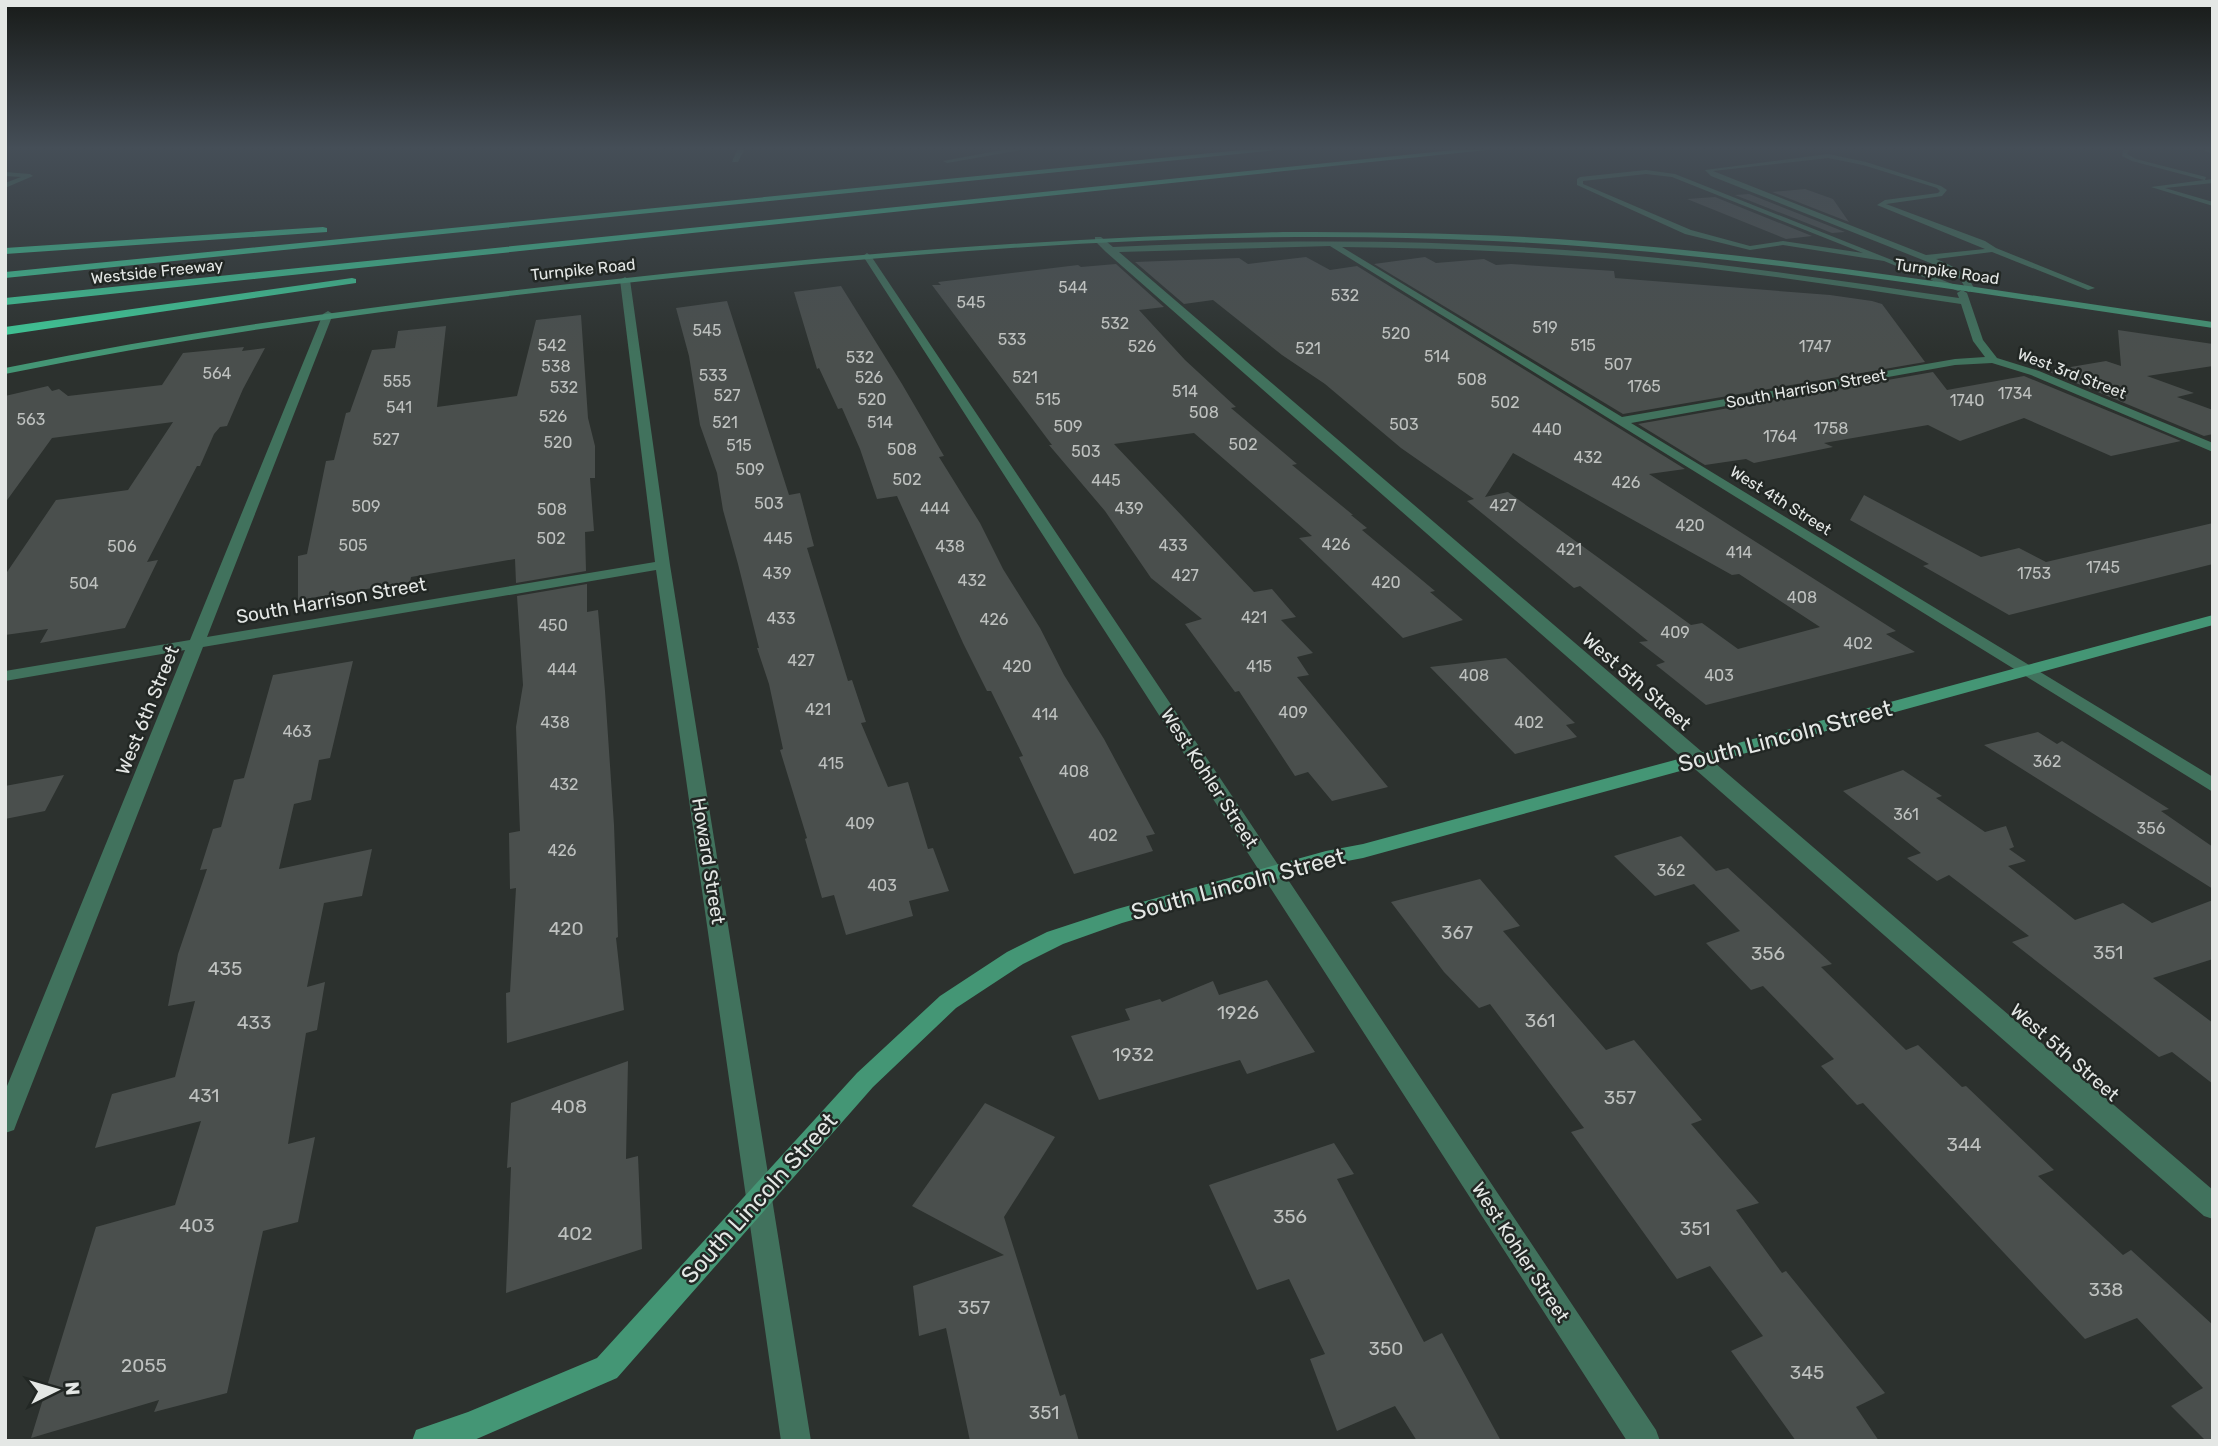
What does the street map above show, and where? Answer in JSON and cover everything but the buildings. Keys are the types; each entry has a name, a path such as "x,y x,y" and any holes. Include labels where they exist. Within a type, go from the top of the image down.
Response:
{"highway":[{"path":"366,227 503,217"},
{"name":"Westside Freeway","path":"5,275 589,217"},
{"name":"Westside Freeway","path":"5,302 829,217"},
{"path":"395,275 639,244 718,229"},
{"path":"5,251 328,230"},
{"path":"5,331 368,278"}],"street":[{"name":"Turnpike Road","path":"5,371 158,340 328,314 625,281 867,256 1285,233 1427,235 1565,242 1749,259 2213,325"},
{"path":"1104,244 1481,247 1616,256 1750,270 1965,302"},
{"name":"West 5th Street","path":"1104,244 2213,1207"},
{"name":"West 4th Street","path":"1332,244 2213,786"},
{"name":"West Kohler Street","path":"867,256 1645,1441"},
{"name":"Howard Street","path":"625,281 663,565 796,1441"},
{"name":"West 3rd Street","path":"1966,289 1965,302 1978,341 1993,360 2035,373 2213,448"},
{"name":"West 6th Street","path":"5,1122 328,314"},
{"name":"South Harrison Street","path":"1620,421 1955,362 1993,360"},
{"name":"South Harrison Street","path":"5,676 663,565"},
{"name":"South Lincoln Street","path":"427,1441 607,1368 864,1080 948,1002 1015,958 1055,938 1117,917 1273,874 2213,620"}],"lane":[{"path":"1655,217 1688,232 1750,248 1783,243 1885,259"},
{"path":"1779,217 1966,289 1966,277 1822,217"},
{"path":"1914,217 2091,288"},
{"path":"1749,259 1750,248"},
{"path":"1925,258 1993,250"}]}
